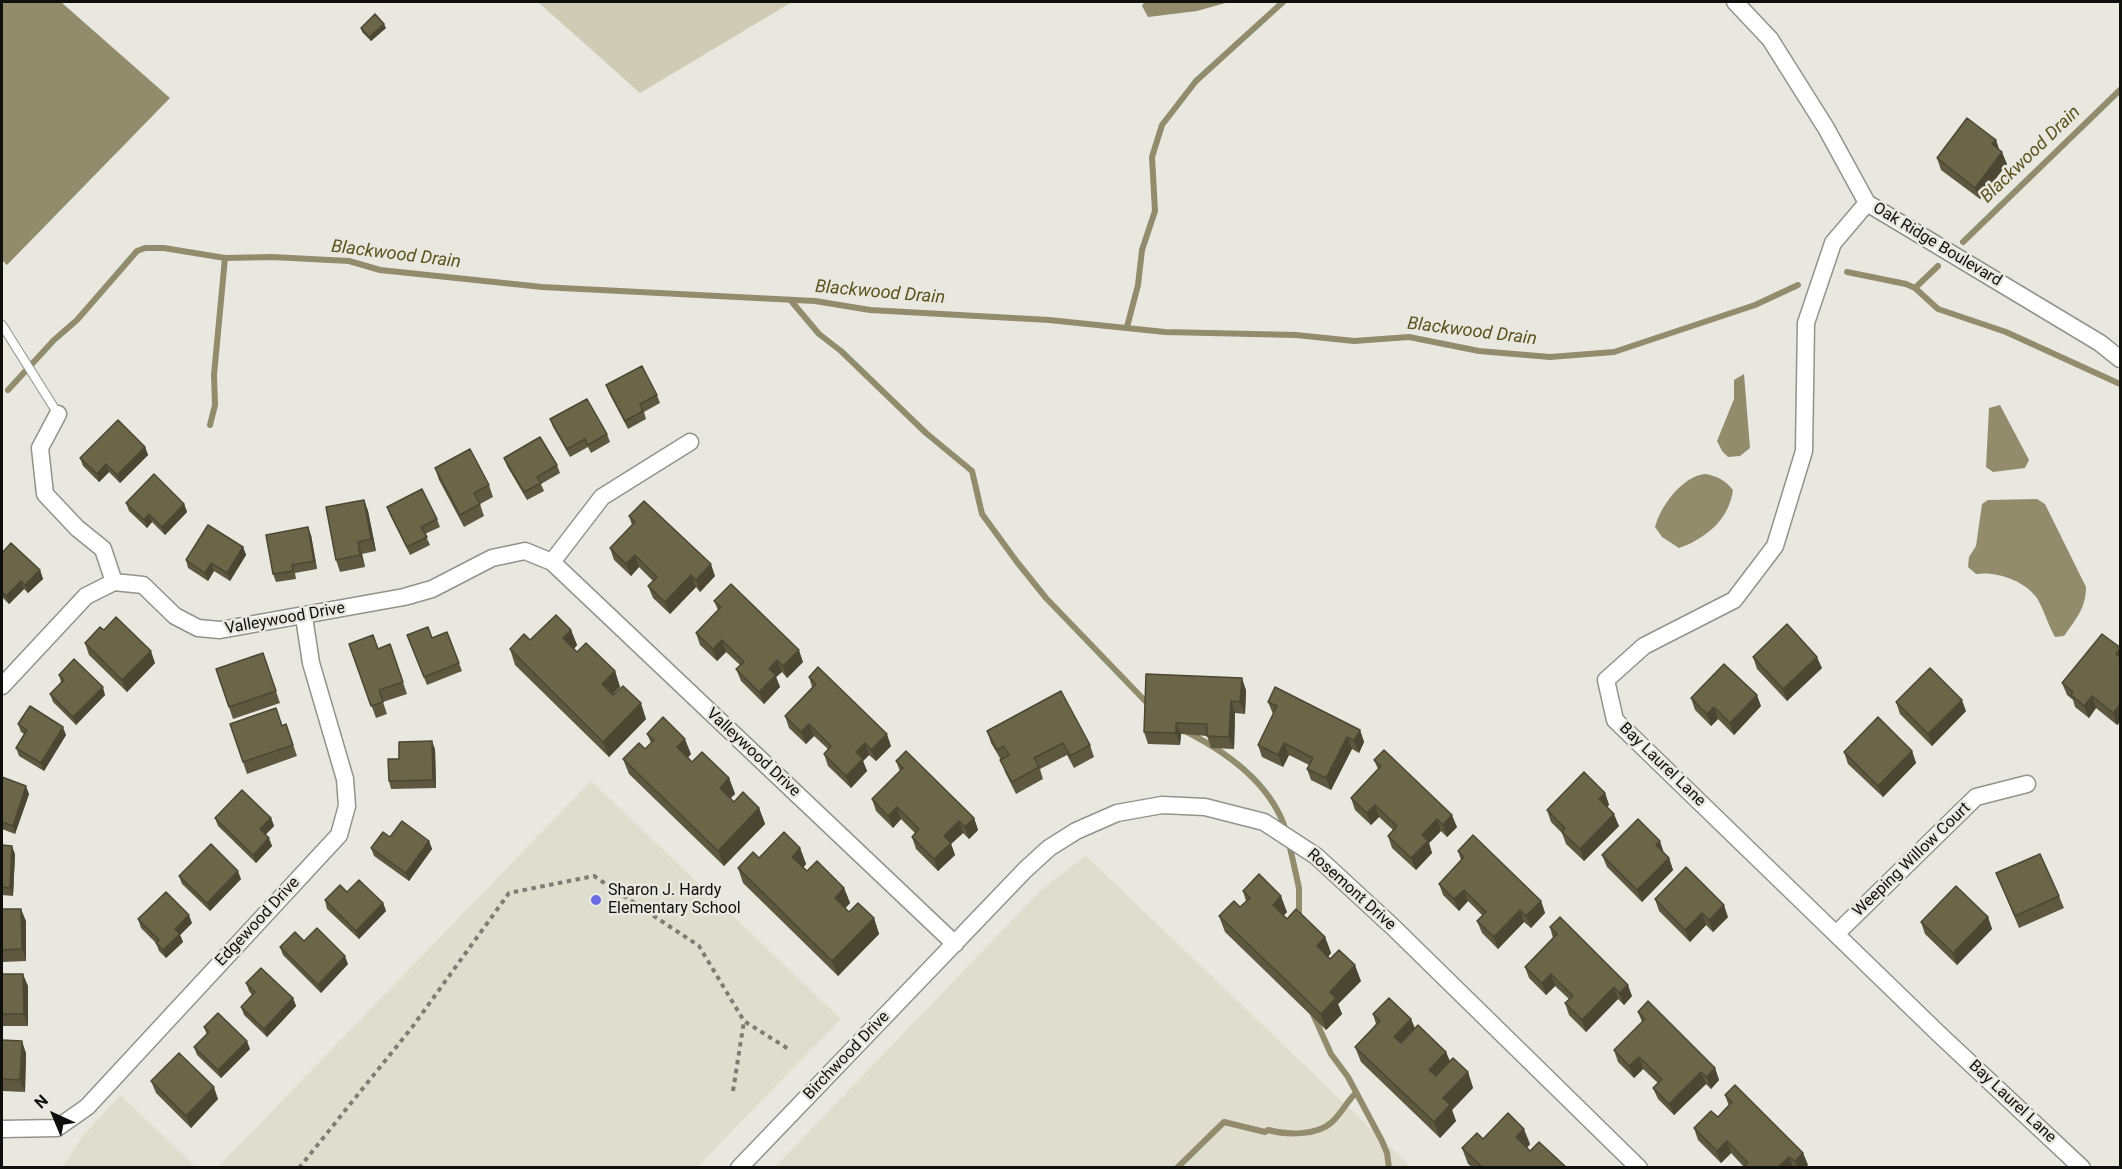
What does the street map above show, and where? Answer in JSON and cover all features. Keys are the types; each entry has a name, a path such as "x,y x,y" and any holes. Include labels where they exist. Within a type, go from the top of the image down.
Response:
{"street":[{"name":"Oak Ridge Boulevard","path":"1735,2 1770,39 1826,128 1867,203 2090,337 2121,359"},
{"name":"Bay Laurel Lane","path":"1867,203 1833,243 1806,323 1804,451 1775,546 1734,600 1644,646 1606,680 1616,720 1836,934 2082,1167"},
{"path":"2,686 86,596 114,582 103,549 77,528 45,494 40,448 58,414"},
{"path":"552,562 602,497 690,442"},
{"name":"Valleywood Drive","path":"114,582 143,585 175,616 198,628 220,630 304,617 404,597 432,589 492,558 525,551 552,562 955,944"},
{"name":"Edgewood Drive","path":"2,1129 57,1128 87,1107 339,835 347,806 345,778 311,663 304,617"},
{"name":"Weeping Willow Court","path":"1836,934 1976,797 2027,784"},
{"name":"Rosemont Drive","path":"955,944 1049,848 1076,831 1118,813 1162,805 1205,807 1264,822 1316,856 1394,928 1639,1167"},
{"name":"Birchwood Drive","path":"739,1167 955,944"}],"lane":[{"path":"2,325 58,414"}],"path":[{"path":"299,1167 412,1026 509,893 594,876 699,946 744,1021 790,1050"},
{"path":"733,1091 744,1021"}],"shaded area":[{"path":"2,2 61,2 170,98 7,265 2,260"},
{"path":"538,2 792,2 640,93"},
{"path":"1144,2 1229,2 1197,11 1148,17 1142,6"},
{"path":"1744,374 1750,448 1740,456 1728,457 1717,441 1734,399 1734,380"},
{"path":"2000,405 2029,460 2025,468 1993,472 1986,467 1989,408"},
{"path":"1705,474 1720,479 1733,490 1731,501 1714,527 1698,539 1679,548 1662,537 1655,527 1667,502 1680,486 1696,476"},
{"path":"2037,499 2045,504 2086,587 2082,607 2064,636 2055,637 2037,598 2025,586 2001,576 1976,574 1968,567 1969,557 1976,546 1982,504 1988,500"},
{"name":"Sharon J. Hardy Elementary School","path":"591,781 841,1019 697,1167 218,1167"},
{"path":"1086,856 1411,1167 775,1167 1044,887"},
{"path":"120,1095 196,1167 62,1167 83,1136"}],"building":[{"path":"375,14 384,24 369,37 361,28"},
{"path":"1967,118 1996,140 1992,144 2002,152 1975,188 1937,158"},
{"path":"642,366 657,395 640,404 643,411 625,421 606,385"},
{"path":"587,399 607,434 588,445 585,439 567,449 550,419"},
{"path":"118,420 145,447 117,475 106,464 97,474 80,458"},
{"path":"540,437 557,465 537,477 541,483 524,492 504,458"},
{"path":"470,449 489,485 474,493 480,504 460,515 435,468"},
{"path":"154,474 184,504 162,527 149,514 144,520 126,503"},
{"path":"422,489 437,519 421,527 427,537 407,547 387,507"},
{"path":"364,500 371,539 358,542 360,555 336,560 326,507"},
{"path":"644,501 711,564 696,580 691,575 665,602 648,586 657,577 635,555 626,564 610,548 635,522 629,516"},
{"path":"208,525 243,547 227,573 211,563 205,573 186,560"},
{"path":"308,527 314,561 292,565 293,571 273,574 266,535"},
{"path":"11,543 40,570 25,585 21,581 6,596 2,592 2,553"},
{"path":"731,584 799,650 783,666 777,660 769,669 776,675 759,692 736,669 744,662 722,640 713,649 696,633 721,607 714,601"},
{"path":"556,615 571,630 563,638 577,652 586,643 615,671 602,684 613,695 623,686 641,703 603,742 510,649 524,634 530,640"},
{"path":"116,617 151,651 122,680 85,643 100,627 104,630"},
{"path":"1787,624 1817,657 1783,689 1753,657"},
{"path":"428,627 432,638 447,632 459,663 424,677 407,635"},
{"path":"2102,634 2121,648 2116,654 2121,658 2121,687 2119,689 2121,690 2121,704 2113,713 2092,696 2084,706 2062,683"},
{"path":"373,635 378,649 390,644 403,682 379,690 383,702 371,706 349,644"},
{"path":"263,653 276,691 229,707 216,669"},
{"path":"74,659 103,687 73,717 50,694 64,680 59,675"},
{"path":"1724,664 1757,695 1730,723 1714,707 1707,714 1691,698"},
{"path":"818,667 887,734 871,750 865,743 856,752 863,759 846,776 824,754 831,746 809,724 801,732 785,716 816,684 809,677"},
{"path":"1930,668 1962,700 1928,734 1896,702"},
{"path":"1146,674 1242,678 1240,702 1231,701 1229,737 1207,736 1207,724 1176,723 1176,733 1144,732"},
{"path":"1275,687 1360,730 1354,741 1347,737 1326,778 1307,769 1313,758 1284,743 1278,755 1258,745 1277,706 1268,702"},
{"path":"1061,691 1090,745 1070,756 1063,743 1034,758 1039,767 1012,782 1000,760 1009,755 1004,746 997,750 987,731"},
{"path":"30,706 63,727 41,763 16,748 27,730 18,724"},
{"path":"276,708 282,726 286,724 293,745 243,762 230,724"},
{"path":"663,717 685,739 677,747 692,762 702,752 729,778 720,788 734,802 743,792 759,808 718,851 623,759 639,743 645,749 654,740 647,734"},
{"path":"1878,717 1912,751 1878,786 1844,752"},
{"path":"432,741 433,780 389,781 388,759 399,759 399,742"},
{"path":"1384,750 1452,815 1443,825 1437,819 1422,835 1428,841 1411,858 1388,836 1397,826 1375,805 1367,813 1351,798 1381,766 1374,760"},
{"path":"906,751 974,818 965,827 959,821 944,836 951,843 934,859 912,837 919,829 897,807 888,816 872,799 903,768 896,761"},
{"path":"1584,772 1605,793 1599,799 1614,814 1580,849 1562,832 1565,828 1547,810"},
{"path":"2,777 26,786 13,826 2,822"},
{"path":"242,790 271,818 260,829 269,838 253,855 215,818"},
{"path":"1638,819 1660,841 1656,845 1669,858 1637,890 1602,855"},
{"path":"402,821 429,841 406,873 371,848 383,832 390,837"},
{"path":"784,832 800,848 792,857 807,871 817,861 844,888 835,898 849,912 858,903 874,918 832,961 738,868 753,852 759,858"},
{"path":"1473,835 1541,901 1526,916 1520,910 1494,937 1477,921 1486,912 1464,890 1454,899 1439,884 1464,857 1458,851"},
{"path":"211,844 238,871 207,903 179,876"},
{"path":"2,845 12,846 10,888 2,887"},
{"path":"2040,854 2059,896 2015,916 1996,873"},
{"path":"1686,867 1724,905 1709,920 1702,913 1685,930 1655,899"},
{"path":"1259,874 1281,896 1273,905 1287,919 1296,909 1325,937 1317,946 1330,959 1339,950 1355,965 1330,992 1336,998 1321,1014 1219,916 1234,901 1240,907 1250,898 1243,891"},
{"path":"359,880 383,903 356,931 325,900 340,885 347,892"},
{"path":"1956,886 1988,917 1953,953 1921,922"},
{"path":"166,892 189,915 175,929 180,934 163,950 156,943 159,940 138,919"},
{"path":"2,909 21,909 22,949 2,950"},
{"path":"1560,917 1628,985 1619,993 1614,987 1582,1020 1565,1003 1573,996 1551,974 1542,983 1525,967 1557,934 1550,927"},
{"path":"317,928 345,956 318,985 280,947 295,932 304,941"},
{"path":"261,968 293,998 264,1029 241,1007 255,992 246,983"},
{"path":"2,974 23,974 24,1014 2,1014"},
{"path":"1389,998 1411,1019 1394,1037 1401,1043 1418,1025 1446,1052 1429,1070 1436,1076 1453,1058 1468,1072 1443,1098 1450,1105 1434,1122 1355,1047 1380,1021 1373,1014"},
{"path":"1648,1001 1715,1068 1707,1077 1701,1072 1669,1104 1653,1088 1662,1079 1639,1057 1629,1066 1614,1050 1645,1019 1638,1012"},
{"path":"218,1013 247,1041 218,1070 194,1047 209,1032 204,1027"},
{"path":"2,1040 22,1041 20,1080 2,1079"},
{"path":"179,1053 214,1087 186,1116 151,1081"},
{"path":"1735,1085 1803,1153 1795,1161 1789,1157 1778,1167 1743,1167 1748,1163 1727,1141 1717,1151 1694,1128 1711,1111 1718,1117 1732,1102 1725,1095"},
{"path":"1508,1113 1524,1129 1516,1137 1530,1151 1539,1142 1566,1167 1482,1167 1462,1148 1477,1133 1483,1139"}],"waterway":[{"path":"1127,327 1138,285 1142,250 1155,211 1152,157 1162,125 1196,81 1283,2"},
{"name":"Blackwood Drain","path":"1963,242 2120,90"},
{"name":"Blackwood Drain","path":"8,390 54,340 77,320 137,251 145,248 164,248 225,258 272,257 349,261 380,270 542,287 815,301 870,310 1049,320 1165,332 1296,335 1354,341 1409,337 1479,351 1550,357 1614,352 1755,305 1798,285"},
{"path":"210,425 215,405 214,375 225,258"},
{"name":"Blackwood Drain","path":"1915,288 1938,266"},
{"path":"1847,272 1906,284 1915,288 1938,309 2006,332 2120,384"},
{"path":"792,302 819,334 841,351 926,433 972,471 982,514 1017,562 1046,598 1150,706"},
{"path":"1187,732 1218,750 1247,772 1270,799 1286,831"},
{"path":"1289,843 1299,888 1299,919"},
{"path":"1312,1012 1331,1054 1348,1077 1382,1141 1387,1153 1389,1168"},
{"path":"1177,1168 1224,1122 1265,1132 1268,1130 1283,1133 1310,1132 1326,1127 1332,1122 1356,1093"}],"place":[{"name":"Sharon J. Hardy Elementary School","path":"596,900"}]}
